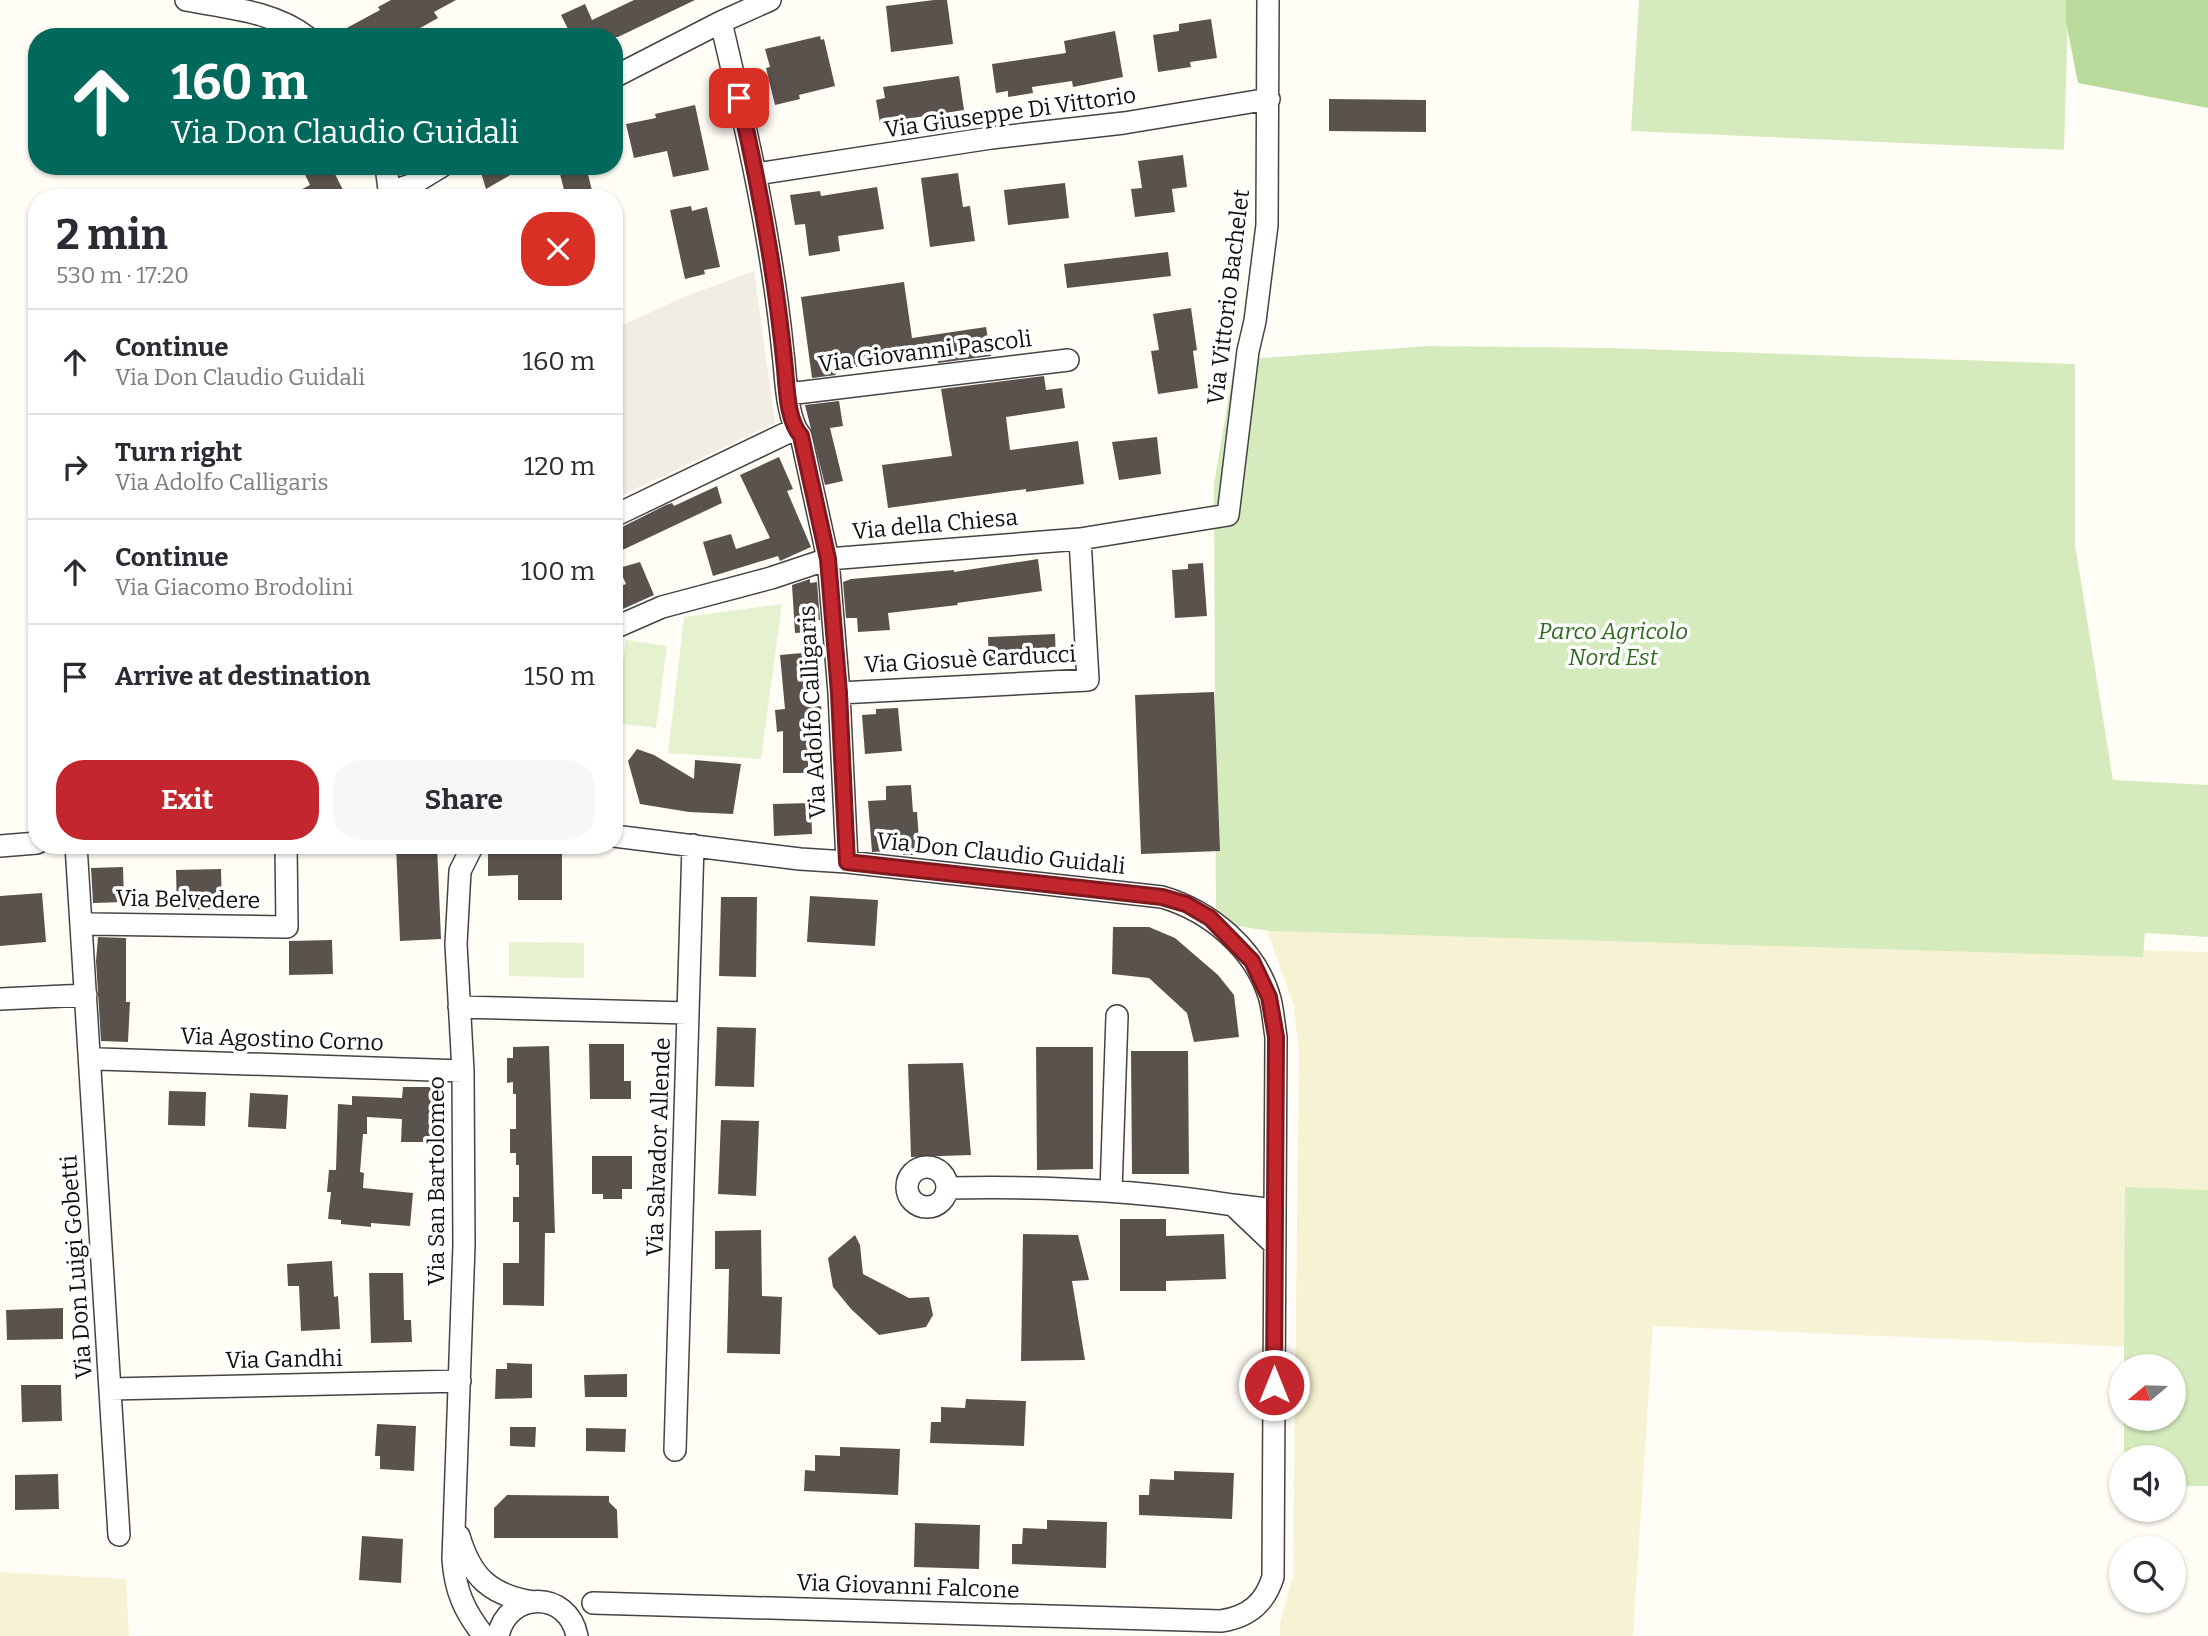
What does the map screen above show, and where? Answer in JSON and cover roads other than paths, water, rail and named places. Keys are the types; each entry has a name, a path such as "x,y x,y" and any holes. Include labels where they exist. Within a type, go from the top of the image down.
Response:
{"street":[{"path":"186,0 270,18 292,28"},
{"path":"623,72 770,0"},
{"name":"Via Vittorio Bachelet","path":"1228,515 1267,225 1268,0"},
{"name":"Via Adolfo Calligaris","path":"721,22 757,174 778,293 788,394 795,429 801,436 828,559 839,693 847,862"},
{"name":"Via Giuseppe Di Vittorio","path":"757,174 991,138 1124,123 1269,99"},
{"path":"404,189 428,175"},
{"name":"Via Giovanni Pascoli","path":"788,394 1068,360"},
{"path":"623,512 795,429"},
{"name":"Via della Chiesa","path":"623,624 662,607 771,578 828,559 1080,538 1228,515"},
{"name":"Via Giosuè Carducci","path":"839,693 1088,680 1080,538"},
{"name":"Via Don Claudio Guidali","path":"623,837 800,859 1162,897 1186,904 1210,918 1252,961 1269,997 1276,1037 1273,1577 1269,1591 1261,1602 1241,1617 1221,1621"},
{"path":"0,846 28,844"},
{"name":"Via Salvador Allende","path":"675,1450 693,845"},
{"name":"Via Don Luigi Gobetti","path":"77,854 119,1535"},
{"name":"Via Belvedere","path":"91,924 287,927 286,854"},
{"name":"Via San Bartolomeo","path":"468,854 460,871 456,944 463,1072 464,1245 453,1559 458,1596 484,1636"},
{"path":"0,999 86,995"},
{"path":"459,1007 688,1013"},
{"path":"1111,1191 1117,1016"},
{"name":"Via Agostino Corno","path":"99,1059 463,1072"},
{"path":"947,1188 1029,1186 1111,1191 1275,1210"},
{"path":"1234,1205 1275,1245"},
{"name":"Via Gandhi","path":"110,1388 460,1381"},
{"name":"Via San Bartolomeo","path":"455,1520 465,1556 479,1578 497,1591 514,1598 561,1609 576,1631"},
{"path":"498,1636 509,1613 520,1605 539,1602"},
{"name":"Via Giovanni Falcone","path":"539,1602 1221,1621"},
{"path":"576,1631 580,1612 593,1603"}],"park label":[{"name":"Parco Agricolo Nord Est","path":"1613,644"}]}
